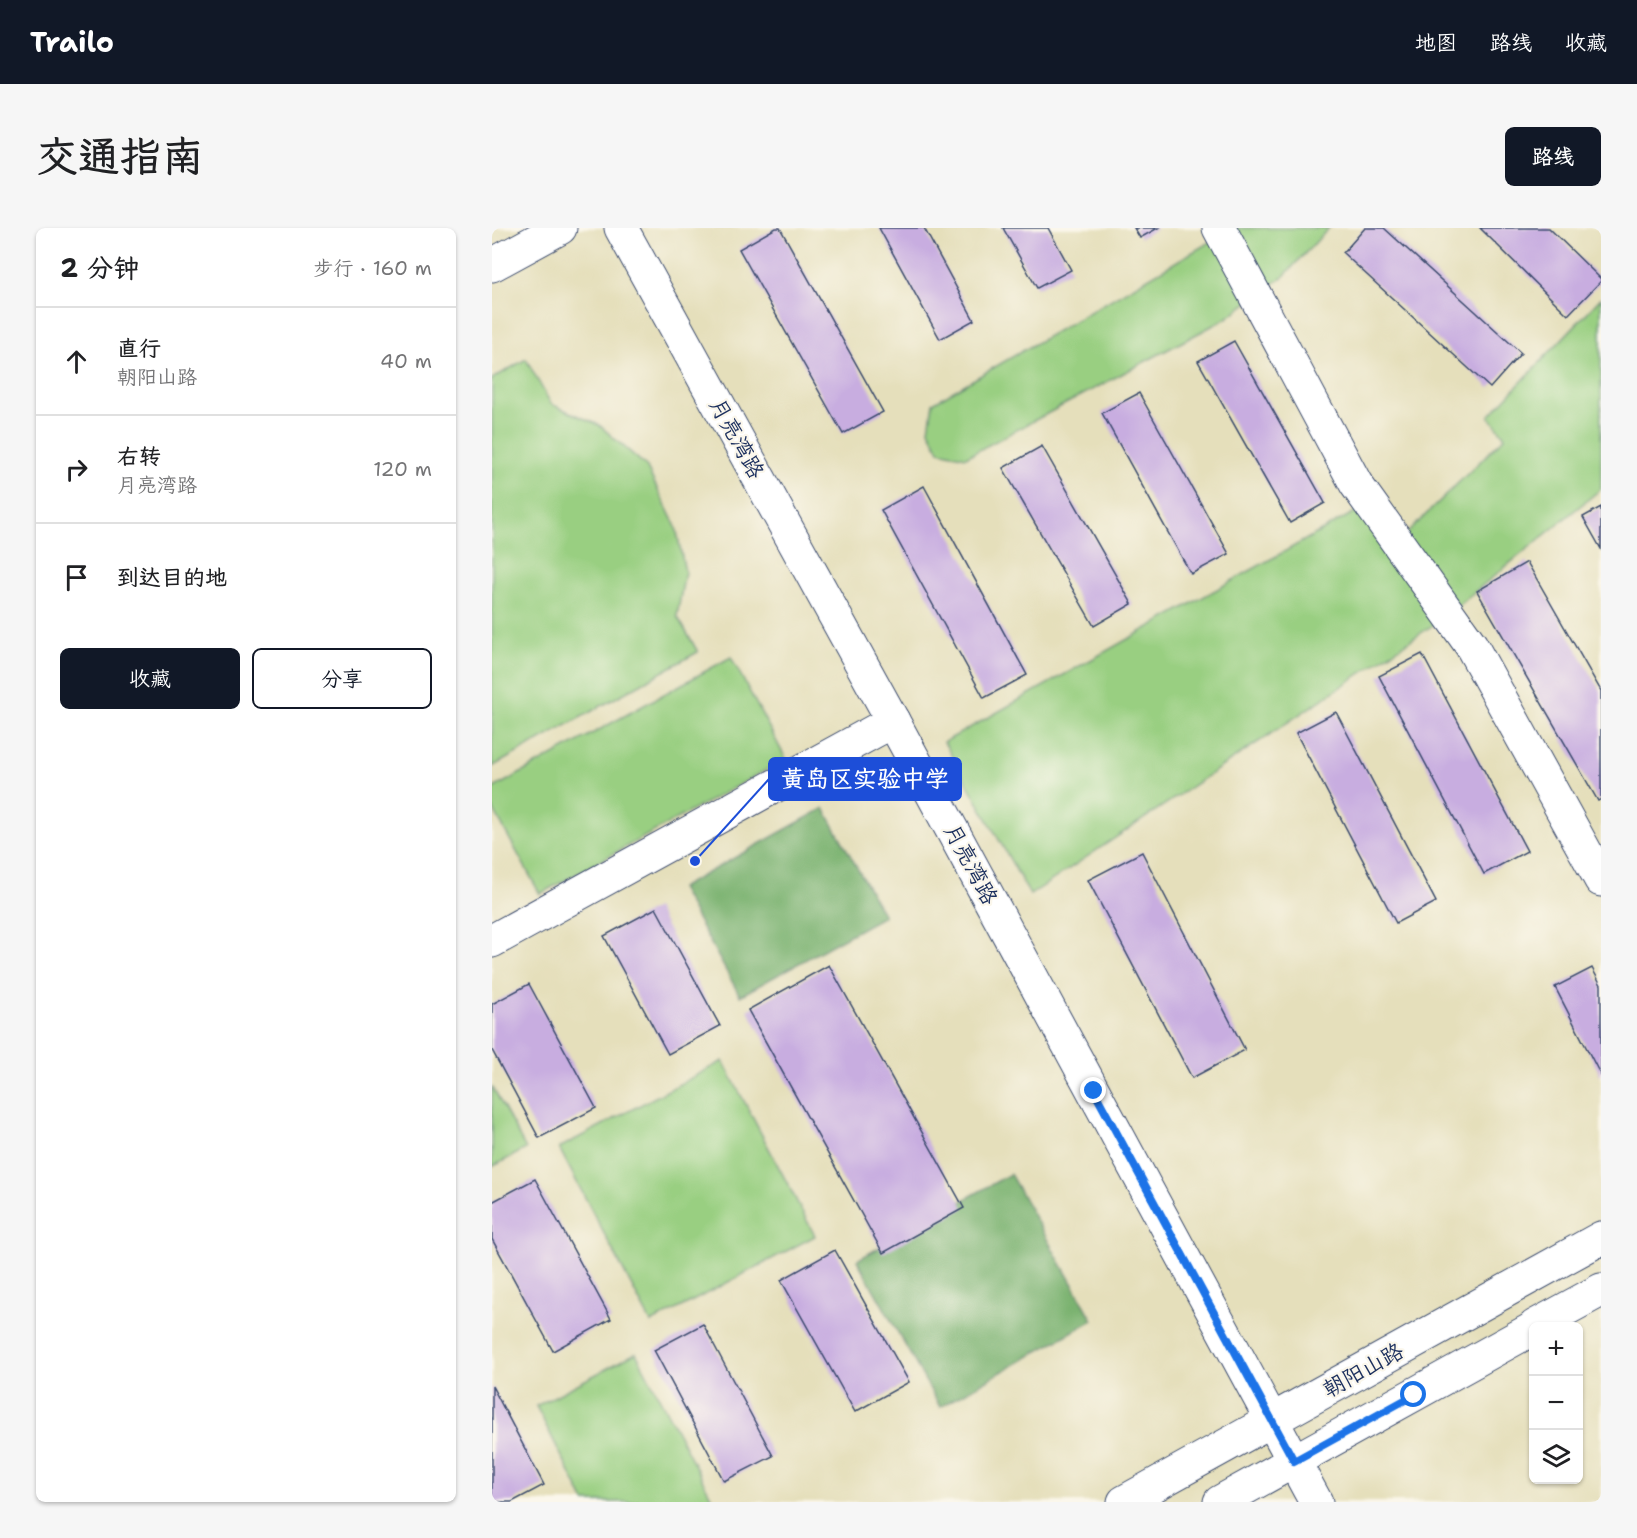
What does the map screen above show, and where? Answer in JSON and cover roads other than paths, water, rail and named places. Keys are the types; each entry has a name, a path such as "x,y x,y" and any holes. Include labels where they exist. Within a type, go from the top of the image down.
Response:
{"street":[{"path":"492,265 560,228"},
{"name":"月亮湾路","path":"621,228 893,721 1316,1502"},
{"path":"1219,228 1356,484 1471,645 1601,880"},
{"path":"492,942 893,721"},
{"name":"朝阳山路","path":"1124,1502 1601,1238"},
{"name":"朝阳山路","path":"1543,1322 1601,1290"},
{"name":"朝阳山路","path":"1220,1502 1529,1330"}],"place":[{"name":"黄岛区实验中学","path":"695,861"}]}
